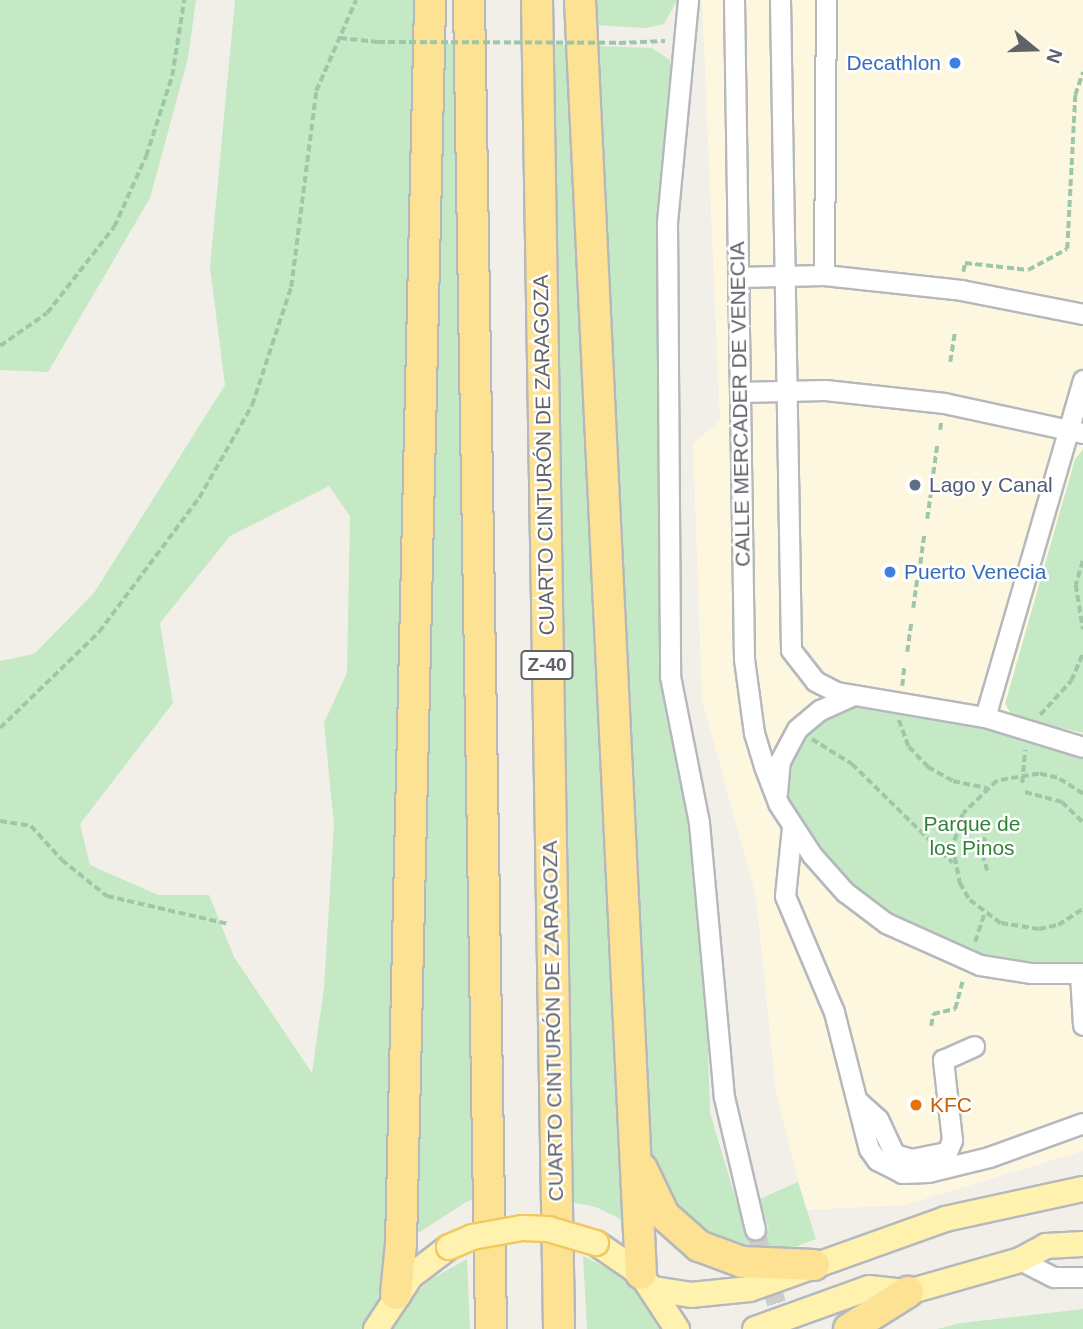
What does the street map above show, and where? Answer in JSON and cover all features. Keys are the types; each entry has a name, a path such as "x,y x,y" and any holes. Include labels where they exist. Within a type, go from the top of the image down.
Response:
{"highway":[{"path":"396,1294 401,1244 430,0"},
{"path":"469,0 491,1329"},
{"name":"CUARTO CINTURÓN DE ZARAGOZA","path":"537,0 559,1329"},
{"path":"580,0 635,1147 647,1282"},
{"path":"635,1147 664,1215 699,1246 742,1262 814,1265"},
{"path":"849,1329 908,1292"}],"main road":[{"path":"647,1282 691,1295 730,1294 945,1219 1076,1188"},
{"path":"376,1329 396,1294 411,1276 449,1247 472,1237 522,1228 548,1229 596,1243 647,1282 677,1329"},
{"path":"755,1329 869,1289 908,1292 1020,1260 1046,1246 1083,1244"}],"street":[{"path":"688,0 667,223 670,676 699,822 724,1097 755,1229"},
{"name":"CALLE MERCADER DE VENECIA","path":"734,0 744,659 754,733 778,803 792,827 845,892 905,934 980,965 1081,974"},
{"name":"CALLE MERCADER DE VENECIA","path":"780,0 783,391 791,650 815,681 853,695 985,717 1083,747"},
{"path":"824,275 826,0"},
{"path":"738,277 824,275 961,290 1083,314"},
{"path":"985,717 1076,431 1083,380"},
{"path":"740,392 825,390 944,403 1076,431"},
{"path":"778,803 777,773 790,738 820,710 853,695"},
{"path":"792,827 785,896 831,1003 872,1156 902,1174 968,1162 1074,1134 1083,1123"},
{"path":"1081,974 1083,1020"},
{"path":"859,1102 878,1119 894,1154 911,1159 947,1152 952,1140 943,1060 974,1046"},
{"path":"1020,1260 1054,1277 1083,1277"}],"path":[{"path":"0,346 47,313 114,227 146,156 172,76 184,0"},
{"path":"0,728 99,632 199,498 252,405 290,287 316,91 356,0"},
{"path":"340,38 378,42 619,43 686,40"},
{"path":"965,263 1028,270 1067,249 1075,95 1083,72"},
{"path":"950,362 955,331"},
{"path":"933,474 937,445"},
{"path":"926,519 931,489"},
{"path":"920,564 924,534"},
{"path":"1083,561 1076,585 1083,629"},
{"path":"913,608 917,579"},
{"path":"907,652 911,623"},
{"path":"1034,722 1071,681 1083,653"},
{"path":"901,690 904,667"},
{"path":"898,711 902,733 918,758 953,780 987,788"},
{"path":"802,733 852,764 954,864 970,900 984,914 1020,929 1039,929 1058,925 1083,909"},
{"path":"1022,783 1021,774 1028,739"},
{"path":"954,864 957,830 974,799 987,788 1021,774 1057,778 1083,794"},
{"path":"1026,792 1062,802 1083,822"},
{"path":"0,821 31,826 62,860 107,896 228,924"},
{"path":"986,871 982,838 988,823"},
{"path":"972,948 984,914"},
{"path":"931,1026 933,1014 955,1009 965,974"}],"shaded area":[{"name":"Puerto Venecia","path":"702,0 1083,0 1083,1151 905,1205 806,1210 776,1093 756,896 702,700 693,443 720,421"}],"green space":[{"path":"0,0 196,0 188,58 150,198 48,372 0,370"},
{"path":"235,0 430,0 434,42 469,46 487,1195 468,1201 401,1244 376,1329 0,1329 0,661 34,654 94,593 225,385 210,267","holes":["329,486 350,516 347,673 324,723 334,825 324,988 312,1073 234,957 209,895 158,895 90,865 80,824 173,703 160,623 230,536"]},
{"path":"594,0 677,0 664,24 645,28 596,25"},
{"path":"538,44 652,48 670,60 669,645 702,856 710,1113 747,1236 769,1230 760,1199 798,1182 816,1239 785,1251 754,1252 709,1235 675,1207 638,1228 596,1207 555,1199"},
{"path":"1083,449 1083,733 1013,717 1005,704 1075,459"},
{"name":"Parque de los Pinos","path":"862,705 988,727 1083,756 1083,967 1063,968 977,956 909,928 852,887 819,852 789,805 783,779 794,740 841,706"},
{"path":"583,1256 617,1273 635,1290 659,1329 587,1329"},
{"path":"467,1259 470,1329 392,1329 405,1307 428,1281"},
{"path":"1083,1309 1083,1329 937,1329 961,1323"}],"tunnel":[{"path":"755,1229 784,1329"}],"place":[{"name":"Decathlon","path":"955,63"},
{"name":"Lago y Canal","path":"915,485"},
{"name":"Puerto Venecia","path":"890,572"},
{"name":"KFC","path":"916,1105"}]}
